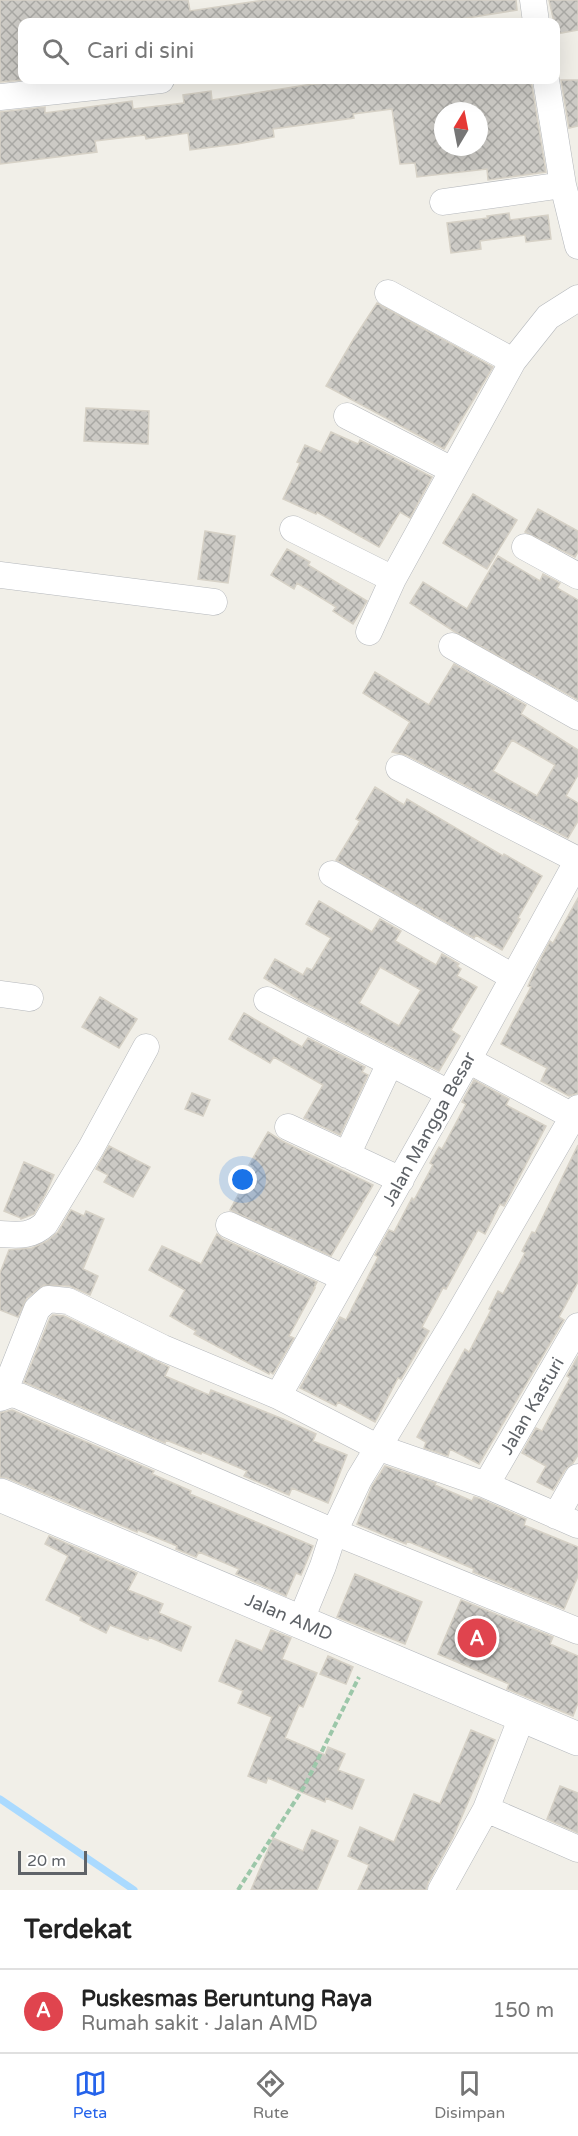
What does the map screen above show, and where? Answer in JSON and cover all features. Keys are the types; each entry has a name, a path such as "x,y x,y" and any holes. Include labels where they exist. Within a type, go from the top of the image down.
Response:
{"street":[{"path":"532,0 535,18"},
{"path":"0,97 123,84"},
{"path":"547,84 564,185 578,246"},
{"path":"443,202 564,185"},
{"path":"388,293 513,361"},
{"path":"369,632 393,579 513,361 548,317 578,298"},
{"path":"347,416 452,470"},
{"path":"293,529 393,579"},
{"path":"525,547 578,576"},
{"path":"0,575 214,602"},
{"path":"452,646 578,717"},
{"path":"399,768 578,860"},
{"name":"Jalan Mangga Besar","path":"278,1396 401,1180 578,860"},
{"path":"332,874 513,977"},
{"path":"0,994 30,998"},
{"path":"267,1000 449,1093"},
{"path":"0,1234 28,1235 37,1232 45,1224 91,1148 146,1047"},
{"path":"300,1622 334,1532 358,1479 454,1322 576,1114 468,1060"},
{"path":"347,1155 390,1063"},
{"path":"288,1127 401,1180"},
{"path":"229,1225 344,1278"},
{"path":"578,1477 567,1521 486,1485 377,1447 278,1396 163,1348 68,1301 55,1298 48,1299 37,1309 2,1396 19,1396 334,1532 578,1631"},
{"name":"Jalan Kasturi","path":"486,1485 578,1326"},
{"name":"Jalan AMD","path":"0,1495 578,1738"},
{"path":"441,1890 486,1809 523,1714"},
{"path":"486,1809 578,1849"}],"path":[{"path":"238,1890 304,1787 371,1652"}],"building":[{"path":"0,0 188,0 190,11 265,0 516,0 517,10 467,18 18,18 18,80 0,82"},
{"path":"549,0 578,0 578,30 560,33 560,18 553,18"},
{"path":"561,80 578,80 578,126 569,128"},
{"path":"316,84 532,84 546,172 488,180 487,169 417,177 415,163 400,164 392,109 353,114 354,118 273,129 274,137 237,144 190,150 188,133 146,139 145,135 95,141 97,152 0,164 0,112 45,107 45,113 132,101 133,109 184,103 183,95 211,91 212,100"},
{"path":"509,213 510,220 548,215 551,239 526,242 525,235 480,241 481,249 451,253 447,223"},
{"path":"377,303 493,367 444,449 326,386"},
{"path":"86,408 149,411 148,444 84,441"},
{"path":"331,432 358,444 360,440 432,477 410,518 400,512 379,547 317,512 316,514 283,499 300,463 297,462 305,445 321,452"},
{"path":"473,494 517,520 487,569 443,543"},
{"path":"538,509 578,531 578,552 575,557 525,532"},
{"path":"205,531 235,536 228,583 198,579"},
{"path":"287,549 310,562 308,565 367,601 353,624 333,611 336,607 297,583 294,589 271,575"},
{"path":"498,556 540,581 543,574 560,583 557,588 578,600 578,700 455,632 410,603 423,582 467,609"},
{"path":"454,664 526,705 521,714 578,750 578,775 566,796 578,803 578,821 568,838 406,755 392,752 410,722 363,693 375,672 429,705","holes":["512,740 555,765 537,796 493,771"]},
{"path":"375,787 404,805 407,799 503,856 504,854 542,876 502,950 476,935 474,938 336,860 360,821 356,819"},
{"path":"578,898 578,1093 569,1096 541,1081 547,1068 501,1044 531,987 528,986 550,941 553,943"},
{"path":"319,901 372,932 380,919 401,931 395,941 436,965 442,954 459,964 457,966 461,969 457,976 477,987 451,1030 460,1036 439,1071 298,999 264,978 275,959 303,975 307,968 312,970 331,938 306,924","holes":["380,967 421,990 399,1026 359,1003"]},
{"path":"100,997 137,1019 119,1048 82,1027"},
{"path":"244,1013 302,1047 308,1038 365,1067 362,1072 368,1075 340,1135 304,1118 323,1085 274,1057 270,1063 229,1039"},
{"path":"474,1080 509,1099 506,1105 546,1126 504,1206 500,1204 485,1234 478,1230 446,1289 443,1288 422,1327 429,1331 401,1379 398,1378 375,1422 338,1402 336,1406 300,1388 340,1317 346,1320 378,1257 375,1255 389,1230 394,1232 412,1198 414,1200 433,1165 430,1163 439,1147 442,1149 466,1104 462,1102"},
{"path":"192,1093 210,1100 203,1116 185,1109"},
{"path":"268,1132 373,1185 331,1256 230,1210 253,1167 249,1165"},
{"path":"578,1145 578,1282 559,1317 564,1320 479,1464 450,1449 448,1456 424,1448 426,1442 417,1437 465,1349 469,1352 491,1310 489,1309 498,1291 503,1294 525,1253 522,1251 532,1232 535,1233"},
{"path":"109,1146 150,1167 133,1197 104,1182 108,1175 96,1169"},
{"path":"24,1162 54,1175 34,1214 21,1219 4,1211"},
{"path":"71,1210 84,1216 86,1211 104,1219 83,1269 98,1276 90,1295 70,1286 44,1285 27,1298 18,1317 0,1310 0,1273 9,1250 32,1248 47,1241 58,1232"},
{"path":"217,1234 223,1239 317,1282 289,1336 294,1338 273,1374 270,1372 269,1374 194,1334 196,1331 170,1316 185,1290 149,1270 162,1246 201,1264"},
{"path":"53,1315 64,1316 169,1367 165,1376 209,1395 211,1390 283,1419 316,1434 313,1441 347,1455 328,1503 292,1488 289,1495 244,1476 247,1471 202,1452 201,1454 166,1440 165,1443 24,1382"},
{"path":"578,1356 578,1455 565,1470 553,1490 537,1482 546,1466 522,1453 536,1428 542,1431 570,1378 567,1376"},
{"path":"12,1410 154,1471 152,1474 191,1491 190,1494 313,1546 301,1575 296,1573 286,1596 236,1574 239,1569 199,1552 196,1557 176,1549 177,1546 138,1530 137,1532 0,1477 0,1413"},
{"path":"385,1466 436,1483 435,1485 472,1501 474,1497 481,1499 526,1519 524,1525 578,1547 578,1576 564,1609 473,1572 474,1569 407,1541 406,1544 357,1524 372,1486"},
{"path":"49,1536 137,1573 128,1590 163,1604 159,1613 191,1627 181,1651 149,1637 148,1640 110,1625 106,1633 80,1620 81,1617 46,1600 68,1556 45,1544"},
{"path":"355,1574 422,1602 405,1644 337,1617"},
{"path":"461,1600 553,1637 550,1644 578,1656 578,1703 573,1716 507,1689 509,1684 438,1654"},
{"path":"271,1630 291,1638 282,1659 317,1673 303,1707 299,1705 285,1738 325,1755 328,1747 345,1754 338,1770 364,1780 352,1809 326,1798 325,1802 268,1778 266,1783 248,1776 272,1717 238,1703 243,1691 219,1681 236,1640 262,1651"},
{"path":"328,1656 353,1667 346,1684 320,1674"},
{"path":"471,1730 495,1740 453,1837 426,1890 358,1890 369,1865 348,1856 360,1827 394,1842 414,1794 440,1804"},
{"path":"560,1786 578,1793 578,1833 547,1819"},
{"path":"312,1830 338,1841 317,1890 251,1890 273,1838 303,1851"}],"waterway":[{"path":"0,1799 134,1890"}],"place":[{"name":"Puskesmas Beruntung Raya","path":"477,1638"}]}
